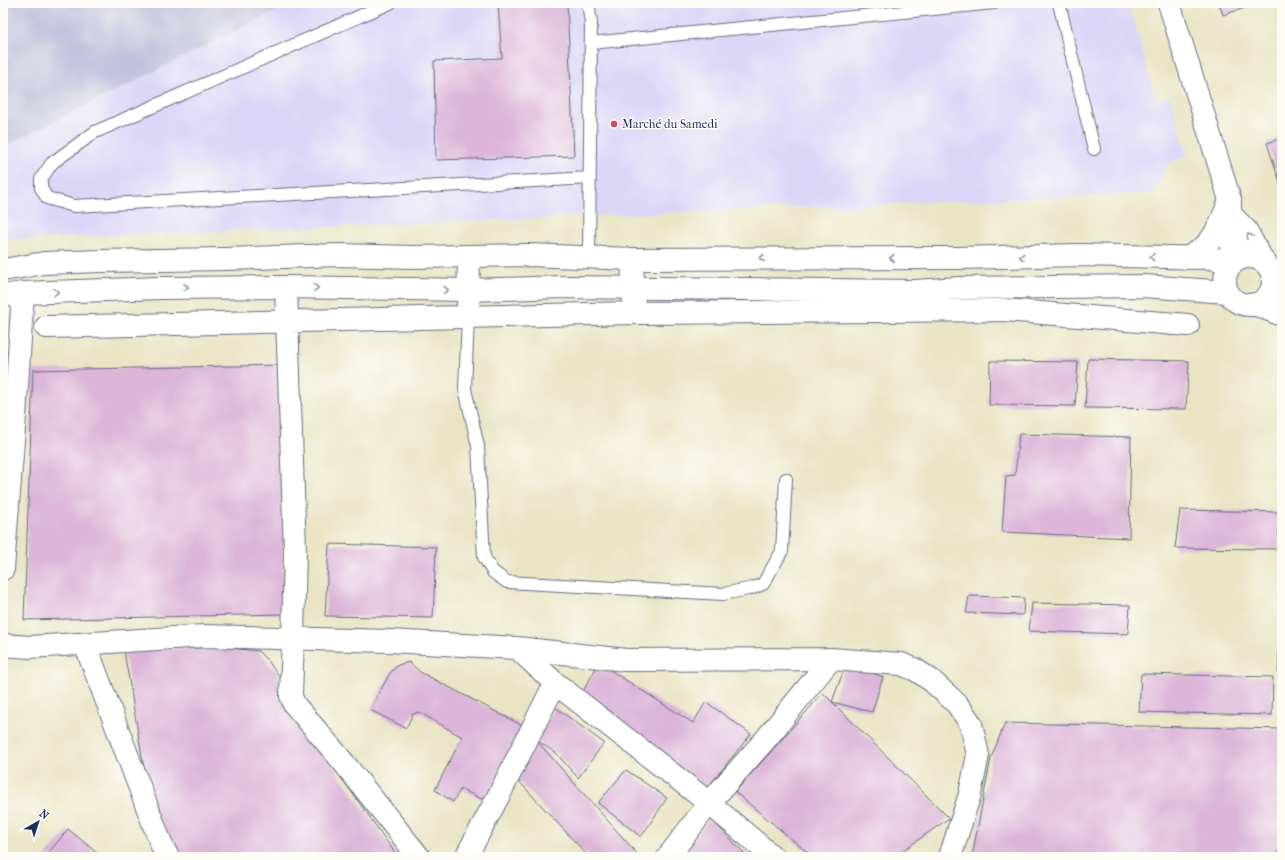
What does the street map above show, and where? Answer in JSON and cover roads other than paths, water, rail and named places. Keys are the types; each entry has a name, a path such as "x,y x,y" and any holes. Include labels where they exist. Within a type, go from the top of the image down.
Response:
{"street":[{"path":"1169,3 1231,207 1272,271 1273,282 1271,290 1262,301 1246,305 1232,298 1227,292 1225,276 1234,261 1242,257 1256,258 1272,271"},
{"path":"1186,258 1204,248 1212,240 1231,207"},
{"path":"1231,207 1230,243 1234,261"},
{"path":"3,270 44,263 338,255 469,257 529,255 589,258 958,258 1078,256 1211,258 1234,261"},
{"path":"468,317 469,257"},
{"path":"632,258 634,313"},
{"path":"958,258 958,288"},
{"path":"3,569 15,424 13,295 161,288 286,287 469,290 565,286 916,291 958,288 1144,286 1227,292"},
{"path":"286,287 295,550 291,696 294,704 339,757 419,857"},
{"path":"1004,287 1004,310"},
{"path":"1254,304 1282,315"},
{"path":"46,327 634,313 1004,310 1188,326"},
{"path":"3,645 30,647 204,636 389,641 517,648 626,660 831,658 901,664 916,670 932,681 957,704 971,724 978,755 970,794 950,857"},
{"path":"85,644 161,853"},
{"path":"517,648 555,683 709,803 773,857"},
{"path":"668,857 709,803 765,740 831,658"},
{"path":"466,857 555,683"}],"lane":[{"path":"390,3 95,132 52,163 41,179 41,188 47,198 74,206 590,178"},
{"path":"588,3 591,23 589,258"},
{"path":"591,43 994,3"},
{"path":"1059,3 1094,149"},
{"path":"468,317 465,389 478,446 484,557 494,572 507,582 723,594 753,588 763,584 782,551 786,479"}],"place":[{"name":"Marché du Samedi","path":"614,124"}]}
